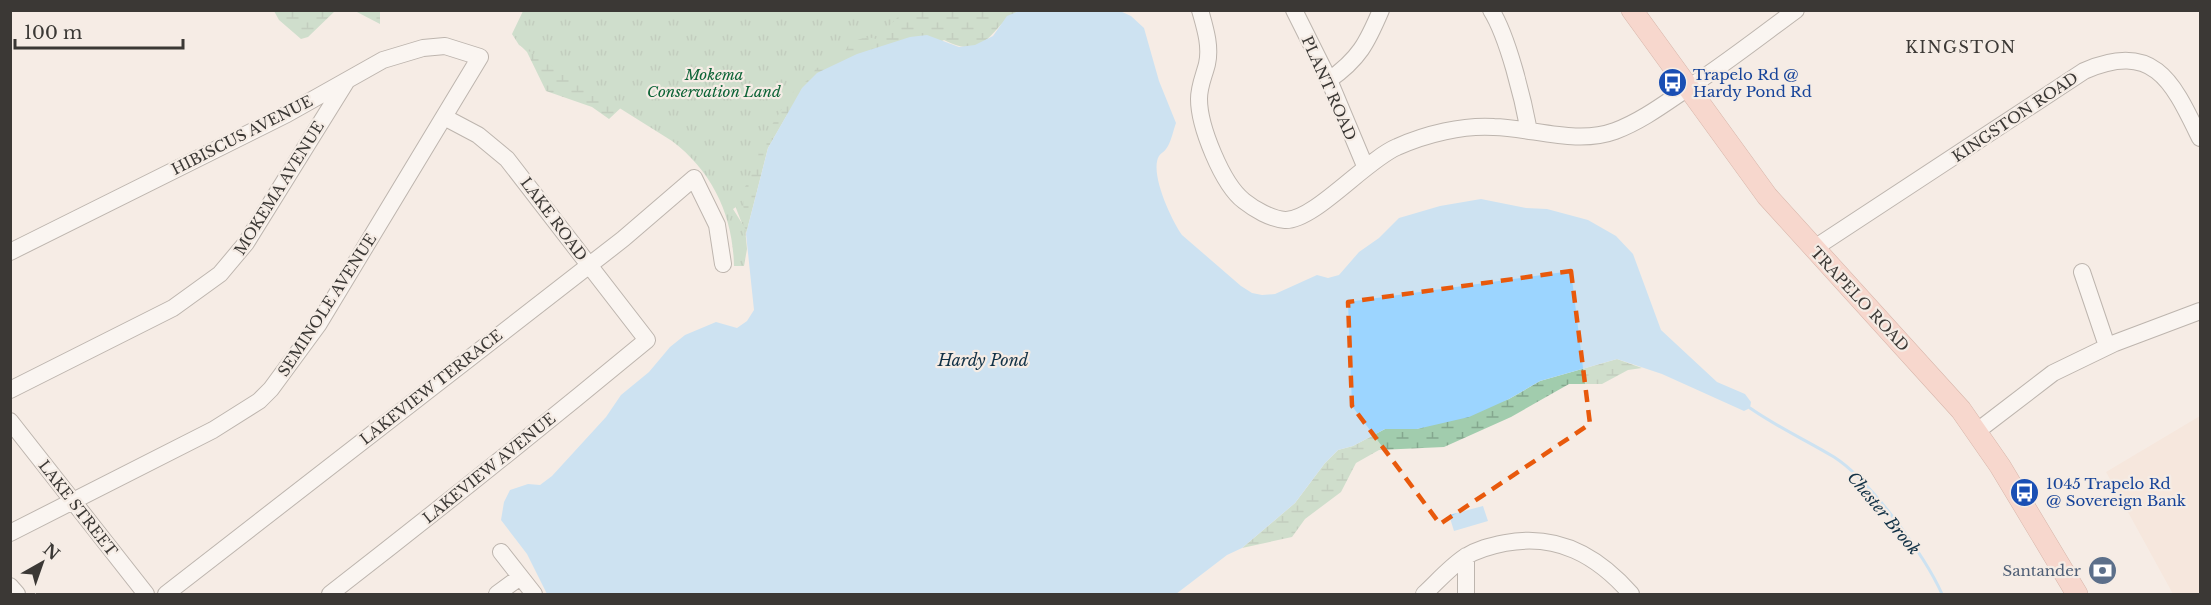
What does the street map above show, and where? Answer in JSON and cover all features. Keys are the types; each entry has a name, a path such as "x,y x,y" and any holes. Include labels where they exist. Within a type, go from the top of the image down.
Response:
{"main road":[{"name":"TRAPELO ROAD","path":"1632,10 1767,196 1813,249 1929,372 1976,432 2000,466 2077,594"}],"street":[{"path":"1200,10 1208,43 1199,101 1214,154 1225,177 1241,199 1270,216 1285,220 1298,218 1317,206 1365,166 1397,147 1440,133 1493,127 1594,136 1614,132 1660,108 1796,10"},
{"name":"PLANT ROAD","path":"1294,10 1329,80 1365,166"},
{"path":"1329,80 1356,58 1366,45 1381,10"},
{"path":"1491,10 1497,20 1510,59 1529,131"},
{"name":"HIBISCUS AVENUE","path":"10,252 287,114 383,60 423,48 445,46 480,57"},
{"name":"SEMINOLE AVENUE","path":"10,533 213,430 260,401 272,389 318,325 480,57"},
{"name":"KINGSTON ROAD","path":"1813,249 2084,71 2103,63 2121,60 2137,63 2152,67 2165,76 2180,96 2200,138"},
{"name":"MOKEMA AVENUE","path":"10,390 173,308 220,274 246,243 348,79"},
{"name":"LAKE ROAD","path":"444,117 478,135 507,159 647,340"},
{"name":"LAKEVIEW TERRACE","path":"166,594 624,239 694,178 717,225 723,264"},
{"path":"2082,272 2107,346"},
{"path":"1976,432 2053,373 2107,346 2200,312"},
{"name":"LAKEVIEW AVENUE","path":"330,594 512,453 584,390 647,340"},
{"name":"LAKE STREET","path":"10,421 146,594"},
{"path":"1424,594 1466,556 1486,546 1519,540 1545,540 1572,547 1601,564 1631,594"},
{"path":"501,552 534,594"},
{"path":"1466,556 1466,594"},
{"path":"497,594 520,577"},
{"path":"10,586 17,594"}],"highlighted area":[{"path":"1571,271 1590,424 1440,524 1352,406 1348,302"}],"shaded area":[{"path":"2200,416 2200,594 2173,594 2106,472"}],"green space":[{"path":"274,11 335,11 308,37 301,39 279,20"},
{"path":"355,11 380,11 380,24"},
{"name":"Mokema Conservation Land","path":"523,11 904,11 876,39 857,40 847,47 843,60 816,68 811,77 792,93 761,142 756,166 745,187 743,204 745,216 736,207 733,209 745,228 747,249 744,266 734,266 730,230 718,196 699,167 686,153 672,141 519,45 512,34"},
{"name":"Mokema Conservation Land","path":"526,11 1019,11 1009,17 980,45 959,46 944,40 787,115 768,148 746,234 729,190 642,88 609,119 592,107 546,91 527,52 521,46"},
{"path":"1617,359 1642,368 1628,370 1602,384 1569,384 1511,417 1444,447 1379,450 1356,463 1341,492 1305,519 1292,537 1242,548 1295,503 1325,463 1338,450 1353,446 1385,429 1417,429 1509,399 1540,381"}],"water":[{"name":"Hardy Pond","path":"1019,11 1120,11 1131,16 1144,28 1159,81 1176,123 1169,144 1159,156 1157,164 1163,197 1182,235 1252,293 1275,294 1317,275 1328,278 1339,275 1359,252 1379,238 1399,218 1440,206 1481,199 1526,208 1547,209 1588,220 1616,236 1633,254 1661,330 1717,382 1745,394 1751,402 1750,408 1744,411 1662,374 1617,359 1540,381 1509,399 1469,417 1417,429 1385,429 1353,446 1338,450 1325,463 1295,503 1242,548 1227,555 1176,594 547,594 527,554 501,520 504,502 510,490 528,484 540,485 552,476 606,417 621,395 649,372 670,347 685,335 716,322 737,328 747,321 754,310 746,234 768,148 802,88 817,73 857,54 910,37 927,35 959,47 975,45 993,36 1007,16"},
{"path":"1483,506 1488,521 1454,531 1449,515"}],"waterway":[{"name":"Chester Brook","path":"1750,408 1834,457 1864,483 1910,540 1942,594"}],"place":[{"name":"Trapelo Rd @ Hardy Pond Rd","path":"1672,83"},
{"name":"1045 Trapelo Rd @ Sovereign Bank","path":"2025,492"},
{"name":"Santander","path":"2102,570"}],"district":[{"name":"KINGSTON","path":"1961,47"}]}
